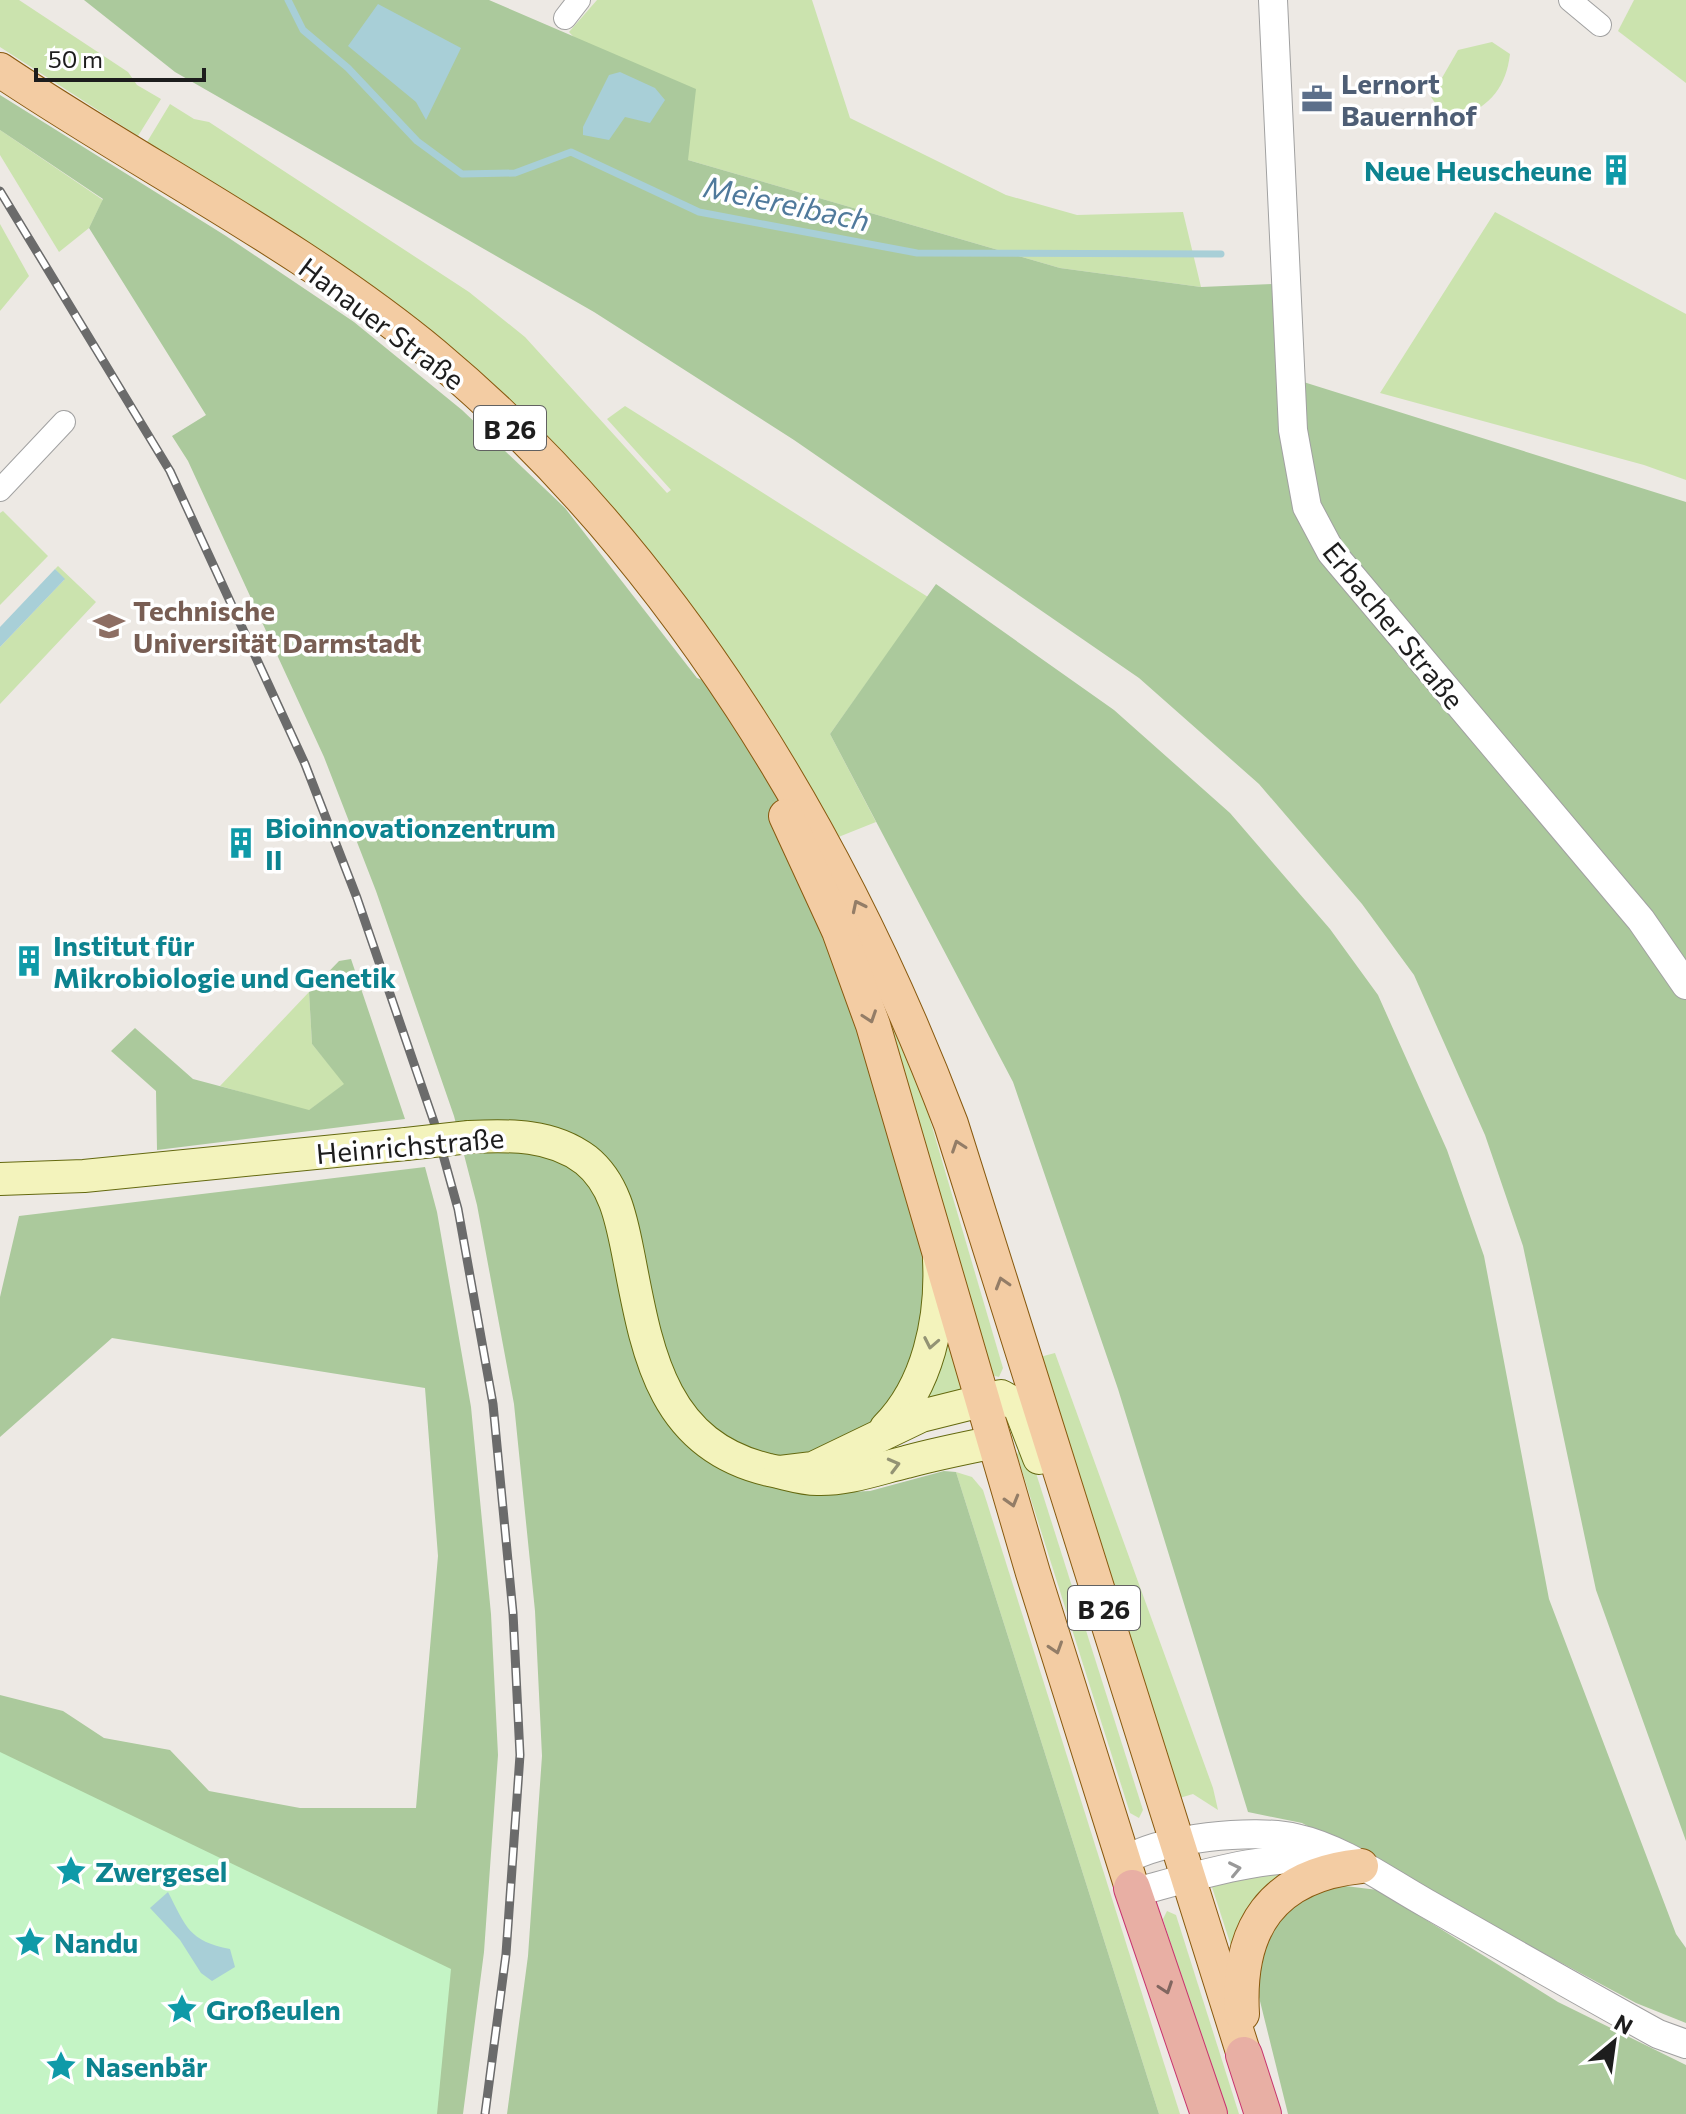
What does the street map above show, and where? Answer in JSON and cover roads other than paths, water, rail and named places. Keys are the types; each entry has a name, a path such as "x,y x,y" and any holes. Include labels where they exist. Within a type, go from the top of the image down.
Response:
{"highway":[{"name":"B 26","path":"1128,1875 1209,2114"},
{"name":"B 26","path":"1244,2055 1263,2114"}],"main road":[{"name":"Hanauer Straße","path":"0,70 330,279 434,355 584,498 727,689"},
{"name":"B 26","path":"727,689 839,931 873,1025 995,1442 1128,1875"},
{"name":"B 26","path":"727,689 779,765 820,834 915,1031 983,1220 1035,1417 1181,1880 1244,2055"},
{"name":"Heinrichstraße","path":"0,1179 84,1176 469,1137 504,1135 550,1142 585,1160 598,1172 620,1216 650,1359 668,1397 713,1447 731,1458 818,1480 995,1442"},
{"path":"884,1431 913,1396 928,1359 940,1266 936,1237"},
{"path":"780,1472 813,1468 884,1431 932,1412 983,1399 1001,1396 1035,1417 995,1442"},
{"path":"1244,2055 1243,1962 1260,1918 1276,1898 1303,1880 1336,1869 1361,1866"},
{"path":"1181,1880 1246,2114"}],"street":[{"path":"565,18 579,0"},
{"name":"Erbacher Straße","path":"1273,0 1291,396 1301,482 1316,529 1331,552 1641,920 1686,985"},
{"path":"1570,0 1600,25"},
{"path":"0,490 64,422"},
{"path":"1361,1866 1299,1859 1147,1889 1128,1875 1138,1853 1170,1845 1255,1834 1295,1837 1361,1866 1658,2034 1686,2044"}],"water":[{"path":"378,4 461,48 426,120 416,102 348,46"},
{"path":"620,72 655,88 665,100 650,123 625,117 609,140 583,135 583,127 609,75"},
{"path":"55,569 65,579 0,647 0,627"},
{"path":"168,1892 190,1931 206,1942 230,1949 235,1967 212,1981 201,1973 180,1940 150,1908"}],"waterway":[{"name":"Meiereibach","path":"288,0 303,30 348,68 417,141 462,174 515,173 571,152 699,212 917,253 1221,254"}],"railway":[{"path":"0,191 170,471 305,764 357,898 434,1122 458,1209 493,1404 513,1613 520,1755 506,1954 485,2114"}],"place":[{"name":"Lernort Bauernhof","path":"1317,99"},
{"name":"Neue Heuscheune","path":"1616,170"},
{"name":"Technische Universität Darmstadt","path":"109,626"},
{"name":"Bioinnovationzentrum II","path":"241,843"},
{"name":"Institut für Mikrobiologie und Genetik","path":"29,961"},
{"name":"Zwergesel","path":"71,1871"},
{"name":"Nandu","path":"30,1942"},
{"name":"Großeulen","path":"182,2009"},
{"name":"Nasenbär","path":"61,2066"}]}
